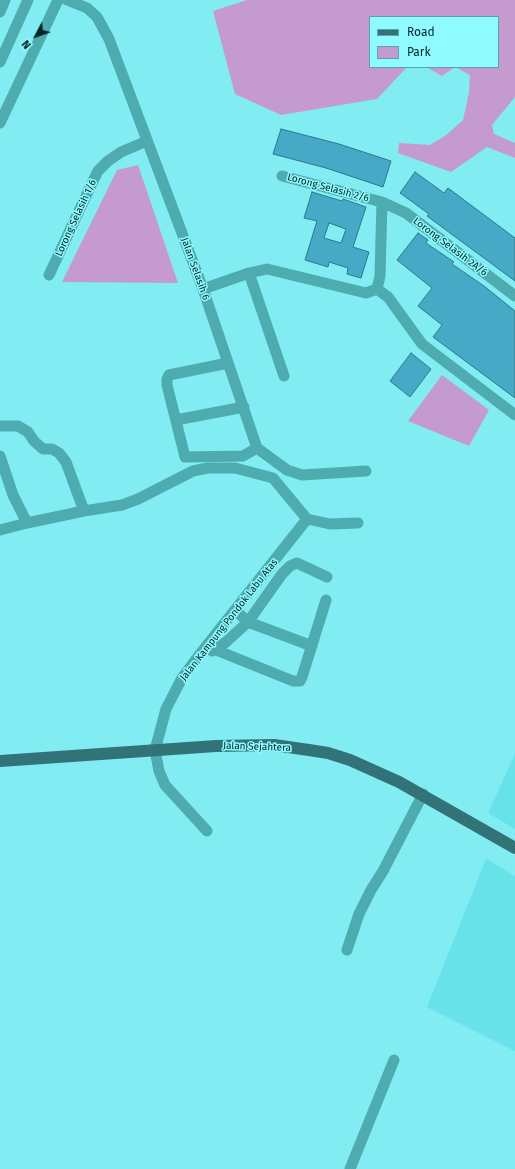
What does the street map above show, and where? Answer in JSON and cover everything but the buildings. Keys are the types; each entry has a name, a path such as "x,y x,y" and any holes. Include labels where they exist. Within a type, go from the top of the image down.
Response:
{"main road":[{"name":"Jalan Sejahtera","path":"0,761 216,746 274,745 328,753 350,760 423,794 515,848"}],"street":[{"path":"0,11 5,0"},
{"path":"0,62 4,46 28,0"},
{"path":"0,123 58,0"},
{"name":"Jalan Selasih 6","path":"67,0 87,8 103,27 148,141 203,290 257,448"},
{"name":"Lorong Selasih 1/6","path":"49,275 89,187 98,171 120,152 148,141"},
{"name":"Lorong Selasih 2/6","path":"282,176 382,202 380,276 377,289"},
{"name":"Lorong Selasih 2A/6","path":"382,202 406,213 515,296"},
{"path":"203,290 249,273 267,269 366,293 377,289 388,296 422,344 515,415"},
{"path":"249,273 284,376"},
{"path":"228,363 169,375 167,379 185,457 243,456 257,448 276,463 292,472 302,475 366,471"},
{"path":"176,420 244,408"},
{"path":"0,426 18,426 28,432 34,441 43,449 52,449 59,453 66,462 84,511"},
{"path":"0,456 13,495 27,523"},
{"path":"272,478 272,470 276,463"},
{"path":"0,530 84,511 122,505 138,499 193,471 208,468 235,468 272,478 307,519 330,524 358,523"},
{"name":"Jalan Kampung Pondok Labu Atas","path":"155,750 166,709 182,678 307,519"},
{"path":"197,658 216,650 248,622 282,574 290,566 297,563 327,577"},
{"path":"216,650 293,681 300,681 326,600"},
{"path":"235,610 248,622 312,646"},
{"path":"155,750 159,771 165,785 207,831"},
{"path":"347,950 358,914 370,890 383,871 423,794"},
{"path":"350,1169 394,1060"}],"shaded area":[{"path":"515,754 515,829 488,813"},
{"path":"486,859 515,876 515,1051 427,1007"}],"green space":[{"path":"247,0 515,0 515,97 492,125 494,134 515,143 515,158 487,147 451,172 398,153 399,143 430,145 445,136 463,120 469,93 470,75 457,68 499,68 499,16 369,16 369,68 406,68 377,99 281,115 235,94 213,11"},
{"path":"428,68 454,68 442,76"},
{"path":"138,165 178,283 62,282 117,170"},
{"path":"442,375 489,410 469,446 408,421"}]}
